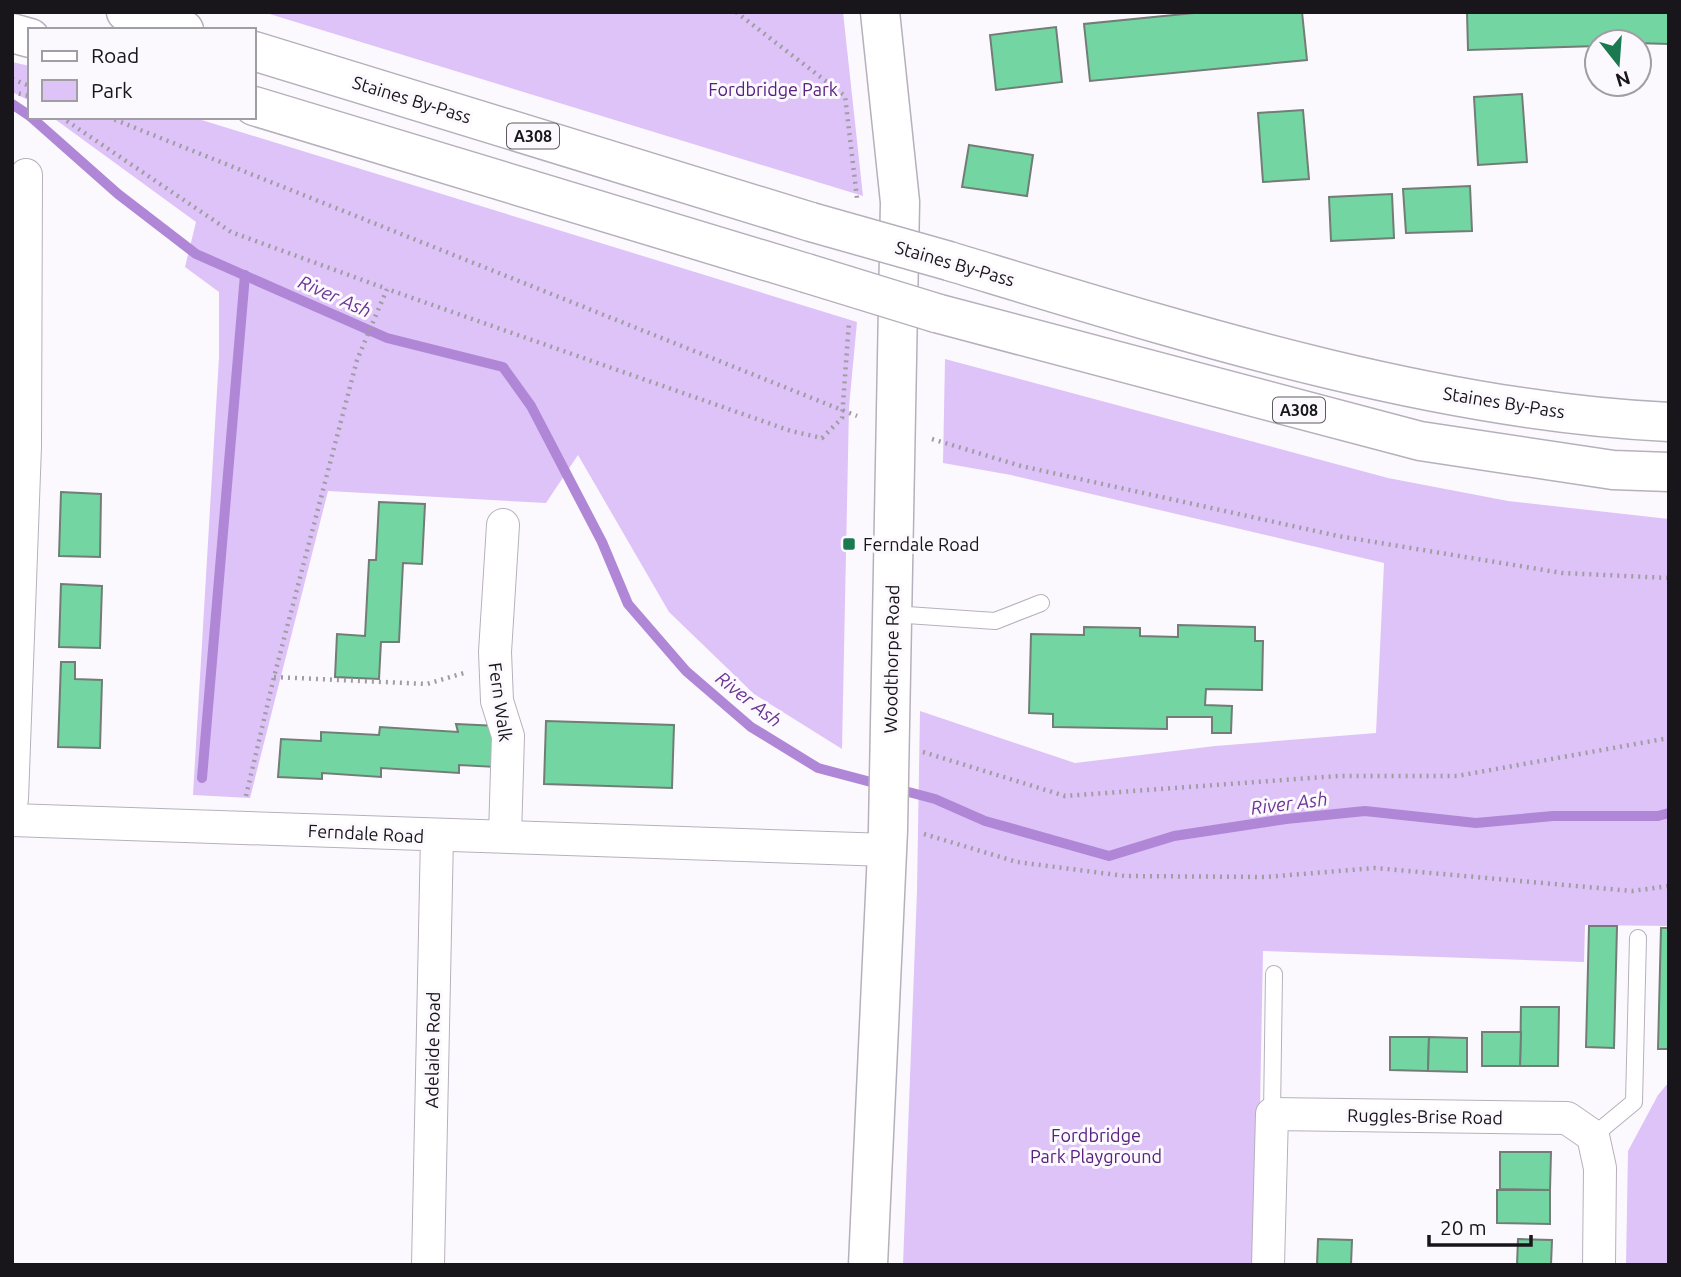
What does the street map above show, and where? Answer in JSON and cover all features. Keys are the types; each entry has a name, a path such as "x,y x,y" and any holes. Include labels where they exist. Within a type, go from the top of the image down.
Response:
{"main road":[{"path":"126,12 178,28"},
{"name":"Woodthorpe Road","path":"868,1265 888,800 892,614 875,428 900,202 880,12"},
{"name":"Staines By-Pass","path":"256,52 811,222 1090,304 1291,359 1456,395 1558,411 1669,422"},
{"name":"A308","path":"256,107 936,313 1420,441 1614,470 1669,472"}],"street":[{"path":"12,799 26,175"},
{"name":"Fern Walk","path":"503,525 495,652 497,701 508,736 505,836"},
{"name":"Ferndale Road","path":"12,820 239,826 436,836 505,836 888,800"},
{"name":"Adelaide Road","path":"428,1265 436,836"},
{"path":"1268,1265 1272,1114"},
{"name":"Ruggles-Brise Road","path":"1272,1114 1567,1118 1593,1136"},
{"path":"1593,1136 1600,1168 1599,1265"}],"lane":[{"path":"892,614 995,621 1041,603"},
{"path":"1593,1136 1633,1102 1638,938"},
{"path":"1272,1114 1274,974"}],"path":[{"path":"736,12 845,96"},
{"path":"64,119 231,232 791,431 822,438 842,418 843,411"},
{"path":"113,119 857,416 875,428 1021,466 1338,536 1562,573 1669,578"},
{"path":"239,826 274,677 357,360 387,289"},
{"path":"857,416 875,428"},
{"path":"274,677 426,684 463,673 496,675"},
{"path":"888,800 1065,796 1338,776 1457,776 1669,737"},
{"path":"888,800 926,834 1017,862 1125,876 1266,877 1375,868 1632,891 1669,886"}],"green space":[{"name":"Fordbridge Park","path":"263,12 843,12 863,196"},
{"path":"12,62 28,66 28,100 12,92"},
{"path":"55,119 198,119 857,322 849,407 842,749 754,694 669,612 578,455 546,503 328,491 250,798 193,795 219,357 219,292 185,267 196,222"},
{"name":"Fordbridge Park Playground","path":"945,359 1388,478 1508,501 1669,519 1669,926 1585,925 1584,962 1263,951 1257,1265 903,1265 917,890 920,711 1075,763 1215,746 1376,733 1384,563 1011,475 943,463"},
{"path":"1669,1082 1669,1265 1626,1265 1628,1151 1658,1095"}],"building":[{"path":"1204,12 1302,12 1307,60 1090,81 1084,24"},
{"path":"1467,12 1669,12 1669,44 1653,44 1653,28 1583,28 1583,46 1468,50"},
{"path":"1056,27 1062,82 996,90 990,35"},
{"path":"1522,94 1527,162 1478,165 1474,97"},
{"path":"1303,110 1309,179 1263,182 1258,113"},
{"path":"969,145 1033,155 1027,196 962,187"},
{"path":"1470,186 1472,231 1406,233 1403,189"},
{"path":"1392,194 1394,238 1331,241 1329,197"},
{"path":"61,492 101,494 100,557 59,556"},
{"path":"379,502 425,504 422,564 403,563 399,642 381,642 379,679 335,677 337,634 365,636 369,560 376,560"},
{"path":"61,584 102,586 100,648 59,647"},
{"path":"1178,625 1255,627 1255,641 1263,641 1262,690 1206,689 1205,705 1232,706 1231,733 1212,733 1212,717 1167,717 1167,729 1053,727 1053,714 1029,713 1031,634 1084,635 1084,627 1140,628 1140,636 1178,637"},
{"path":"61,662 75,662 75,679 102,680 100,748 58,747"},
{"path":"546,721 674,725 672,788 544,784"},
{"path":"456,724 498,726 496,767 459,765 459,773 381,768 381,777 322,773 322,779 278,777 281,739 321,741 321,732 379,735 380,727 458,732"},
{"path":"1589,926 1617,926 1614,1048 1586,1047"},
{"path":"1661,928 1669,928 1669,1049 1658,1049"},
{"path":"1521,1007 1559,1007 1558,1066 1520,1066"},
{"path":"1482,1032 1521,1032 1520,1066 1482,1066"},
{"path":"1390,1037 1429,1037 1428,1071 1390,1070"},
{"path":"1429,1037 1467,1038 1467,1072 1428,1071"},
{"path":"1500,1152 1551,1152 1550,1190 1500,1189"},
{"path":"1497,1190 1550,1190 1550,1224 1497,1223"},
{"path":"1318,1239 1352,1240 1351,1265 1317,1265"},
{"path":"1518,1239 1552,1240 1551,1265 1517,1265"}],"waterway":[{"name":"River Ash","path":"12,104 28,115"},
{"name":"River Ash","path":"33,119 118,194 196,254 387,338 503,367 531,406 602,542 628,604 686,671 751,727 818,768 935,799 985,821 1109,856 1174,836 1286,819 1365,811 1476,823 1553,816 1658,816 1669,813"},
{"path":"202,778 245,275"}],"place":[{"name":"Ferndale Road","path":"849,544"}]}
